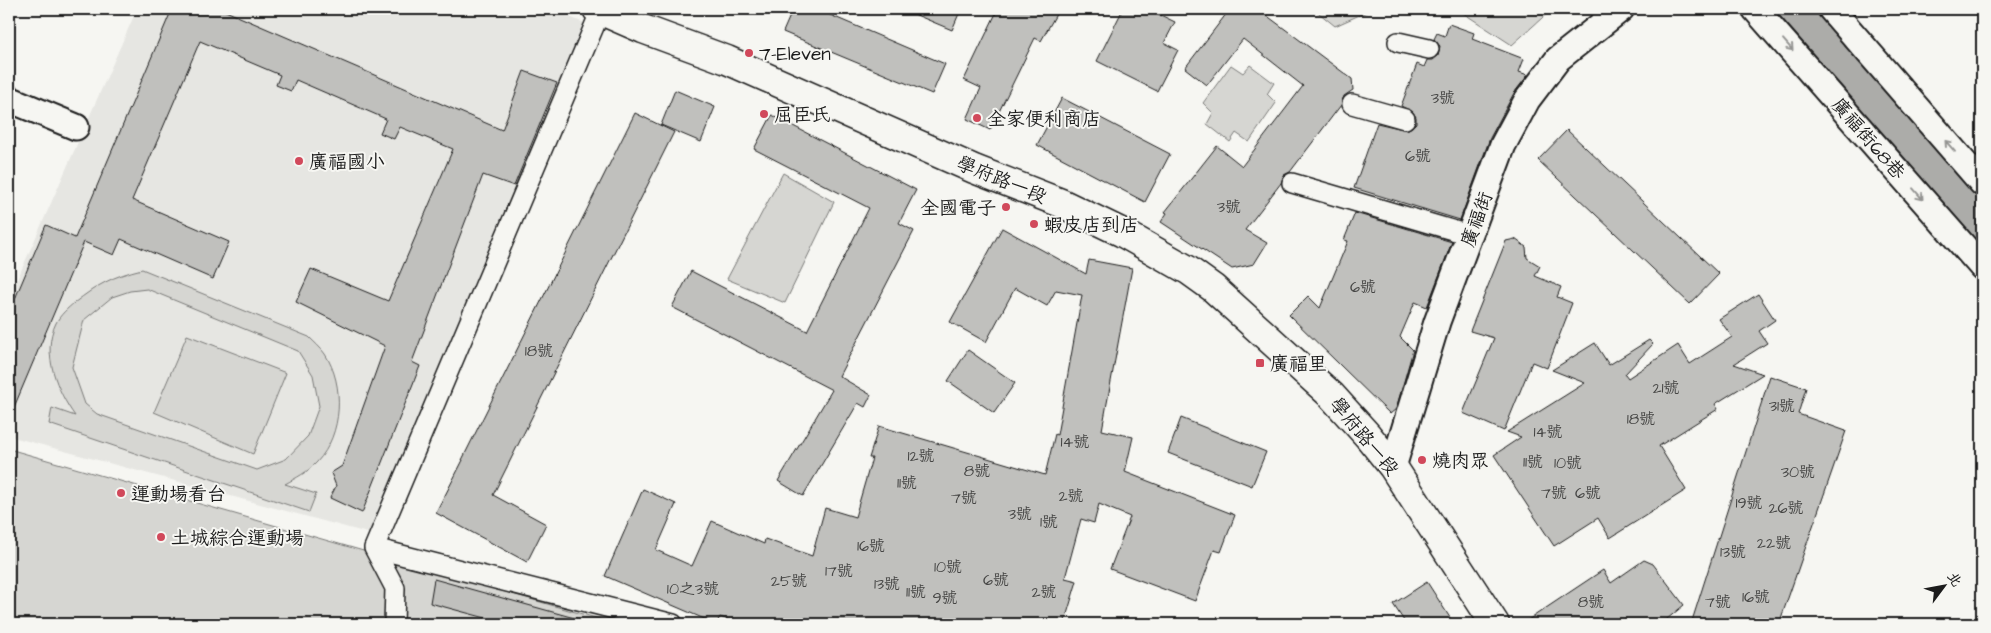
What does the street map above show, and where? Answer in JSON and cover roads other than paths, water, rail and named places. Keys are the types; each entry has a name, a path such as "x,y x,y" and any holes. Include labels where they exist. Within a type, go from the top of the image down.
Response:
{"street":[{"name":"廣福街","path":"1394,467 1437,322 1503,144 1527,100 1558,60 1621,9"},
{"name":"廣福街68巷","path":"1755,9 1982,267"},
{"path":"1832,9 1982,183"},
{"path":"374,548 599,10"},
{"name":"學府路一段","path":"599,10 643,29 727,60 948,158 1061,203 1123,233 1188,270 1212,288 1331,395 1394,467 1495,624"},
{"path":"1398,42 1429,49"},
{"path":"9,99 76,127"},
{"path":"1352,104 1405,119"},
{"path":"1292,183 1469,235"},
{"path":"374,548 395,588 394,624"},
{"path":"374,548 673,624"}],"waterway":[{"path":"1791,9 1982,226"}],"place":[{"name":"7-Eleven","path":"749,53"},
{"name":"屈臣氏","path":"764,114"},
{"name":"全家便利商店","path":"977,118"},
{"name":"廣福國小","path":"299,161"},
{"name":"全國電子","path":"1006,207"},
{"name":"蝦皮店到店","path":"1034,224"},
{"name":"廣福里","path":"1260,363"},
{"name":"燒肉眾","path":"1422,460"},
{"name":"運動場看台","path":"121,493"},
{"name":"土城綜合運動場","path":"161,537"}]}
